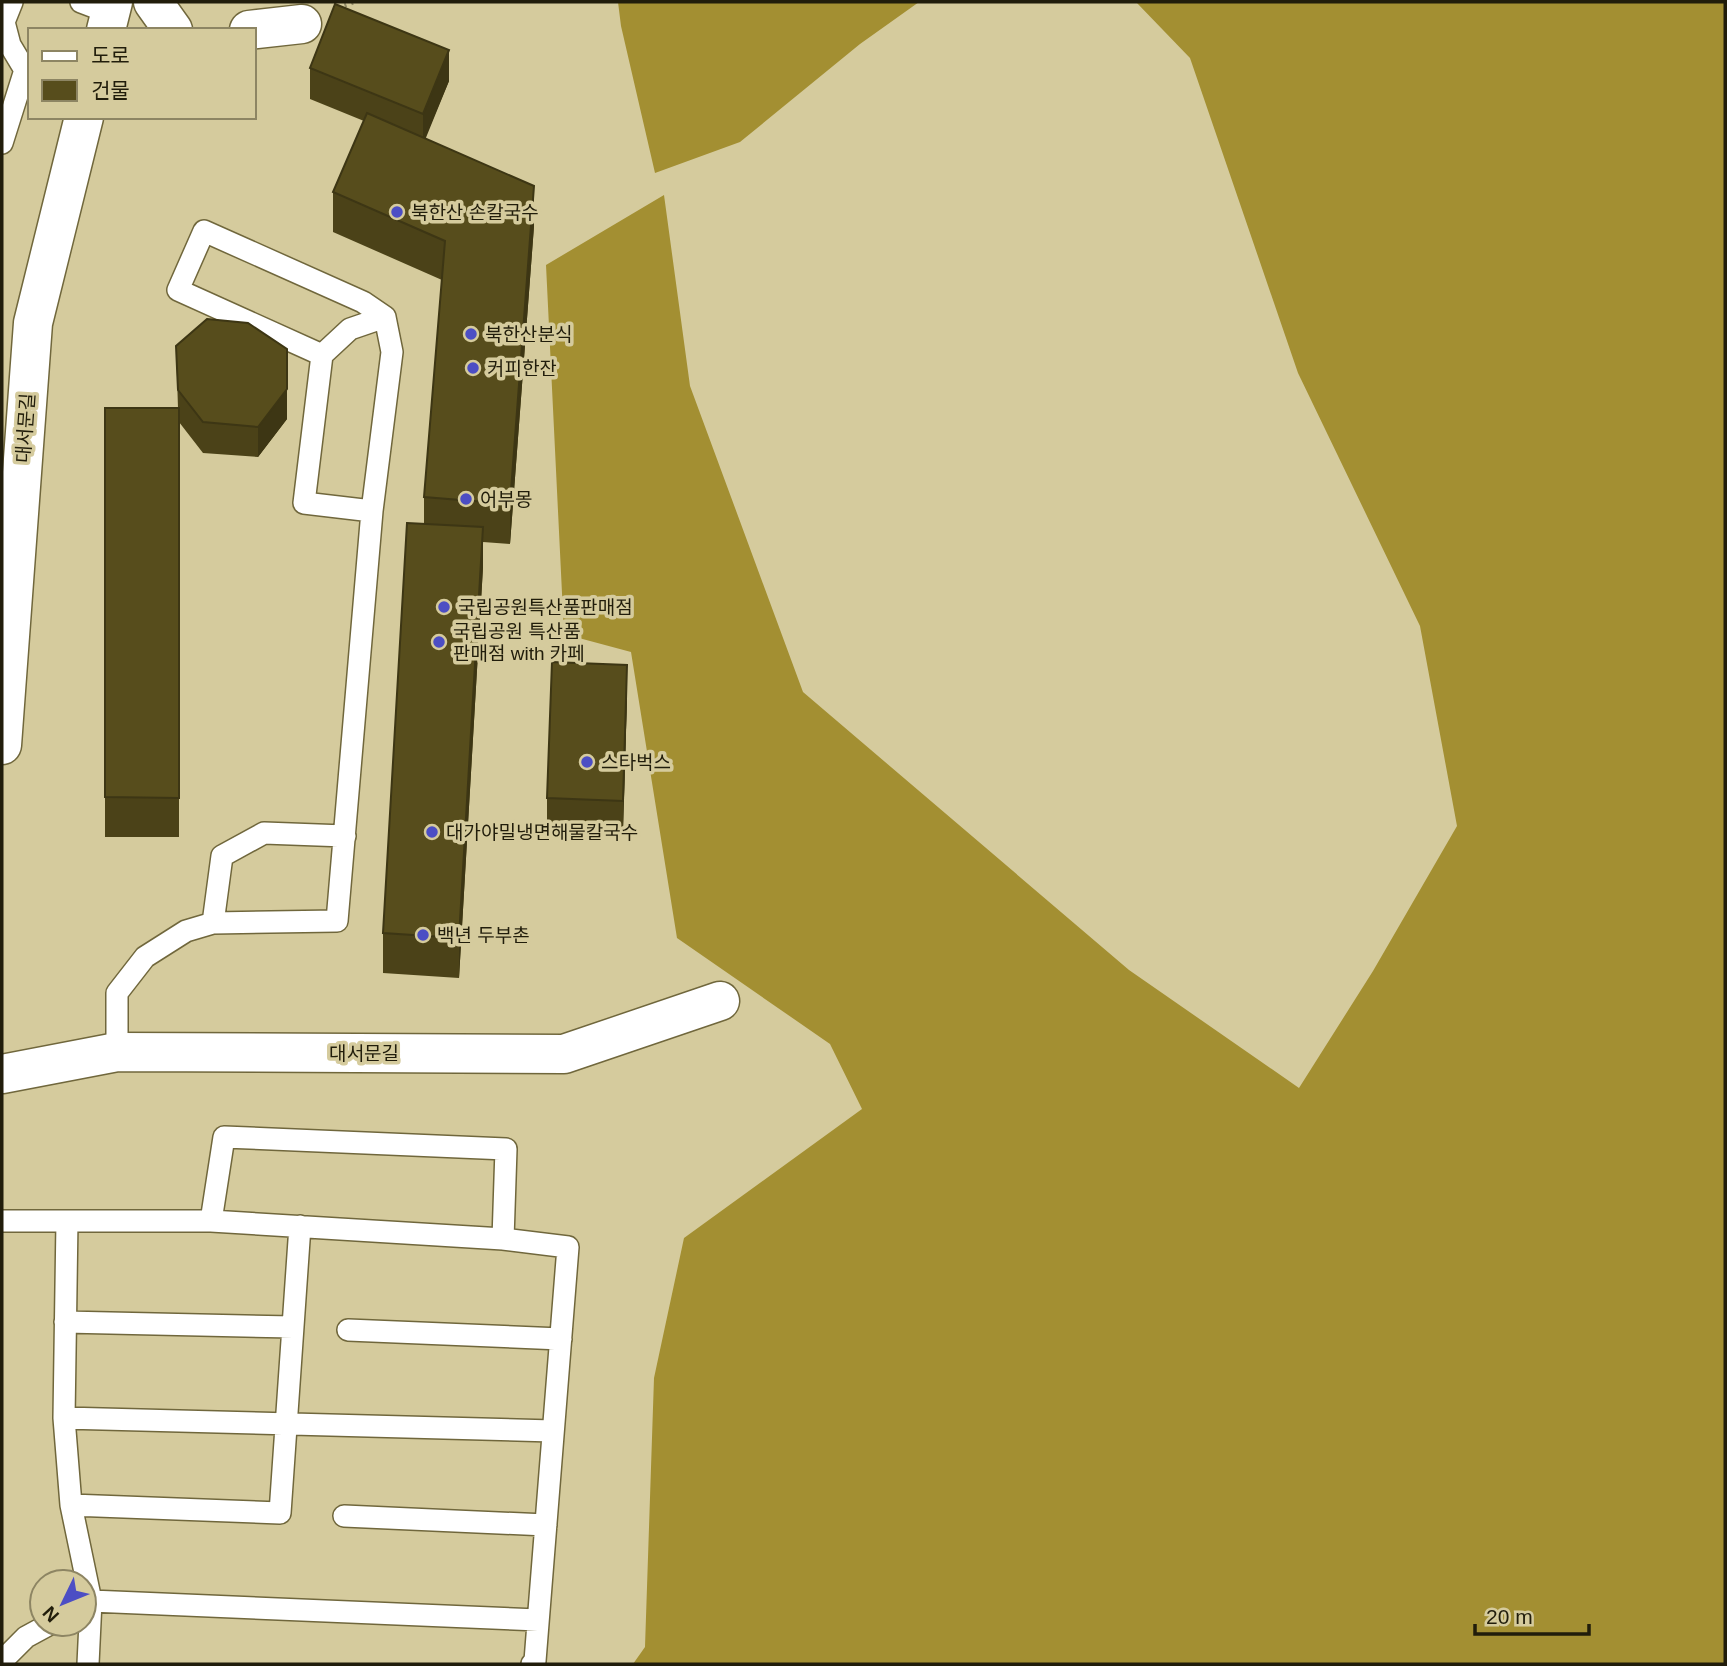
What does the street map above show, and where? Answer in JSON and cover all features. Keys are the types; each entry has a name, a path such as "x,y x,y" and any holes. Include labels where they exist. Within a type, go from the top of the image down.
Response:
{"street":[{"path":"153,2 172,28"},
{"path":"256,29 302,24"},
{"name":"대서문길","path":"2,745 33,323 84,119"},
{"name":"대서문길","path":"2,1074 117,1052 564,1054 720,1001"}],"lane":[{"path":"2,143 25,70 10,45 4,22 12,2"},
{"path":"117,1052 117,993 145,957 186,931 213,923 337,921 372,511 392,352 385,317 363,302 204,231 178,290 322,355"},
{"path":"372,511 304,503 322,355 350,329 385,317"},
{"path":"213,923 222,856 264,833 345,836"},
{"path":"211,1221 224,1137 506,1149 503,1239"},
{"path":"2,1221 211,1221 503,1239 568,1247 535,1661 532,1664"},
{"path":"66,1221 64,1418 71,1505 82,1568"},
{"path":"71,1505 280,1513 300,1226"},
{"path":"65,1322 293,1326"},
{"path":"348,1330 561,1339"},
{"path":"64,1418 553,1431"},
{"path":"344,1517 546,1525"},
{"path":"98,1603 538,1619"},
{"path":"2,1661 28,1636"},
{"path":"88,1638 88,1664"}],"shaded area":[{"path":"618,2 919,2 860,44 740,142 655,173 621,26"},
{"path":"1136,2 1725,2 1725,1664 633,1664 645,1647 654,1378 684,1238 862,1109 830,1044 677,938 631,652 564,634 546,265 664,195 690,386 803,692 1129,970 1299,1088 1373,971 1457,826 1420,626 1298,373 1190,58"}],"building":[{"path":"335,4 449,50 423,114 310,68"},
{"path":"367,113 534,186 510,504 424,497 445,241 333,192"},
{"path":"207,319 248,323 287,349 287,389 258,427 203,422 178,390 176,346"},
{"path":"105,408 179,408 179,798 105,797"},
{"path":"407,523 483,527 459,938 383,933"},
{"name":"스타벅스","path":"552,662 627,665 623,801 547,798"}],"place":[{"name":"북한산 손칼국수","path":"397,212"},
{"name":"북한산분식","path":"471,334"},
{"name":"커피한잔","path":"473,368"},
{"name":"어부몽","path":"466,499"},
{"name":"국립공원특산품판매점","path":"444,607"},
{"name":"국립공원 특산품 판매점 with 카페","path":"439,642"},
{"name":"스타벅스","path":"587,762"},
{"name":"대가야밀냉면해물칼국수","path":"432,832"},
{"name":"백년 두부촌","path":"423,935"}]}
